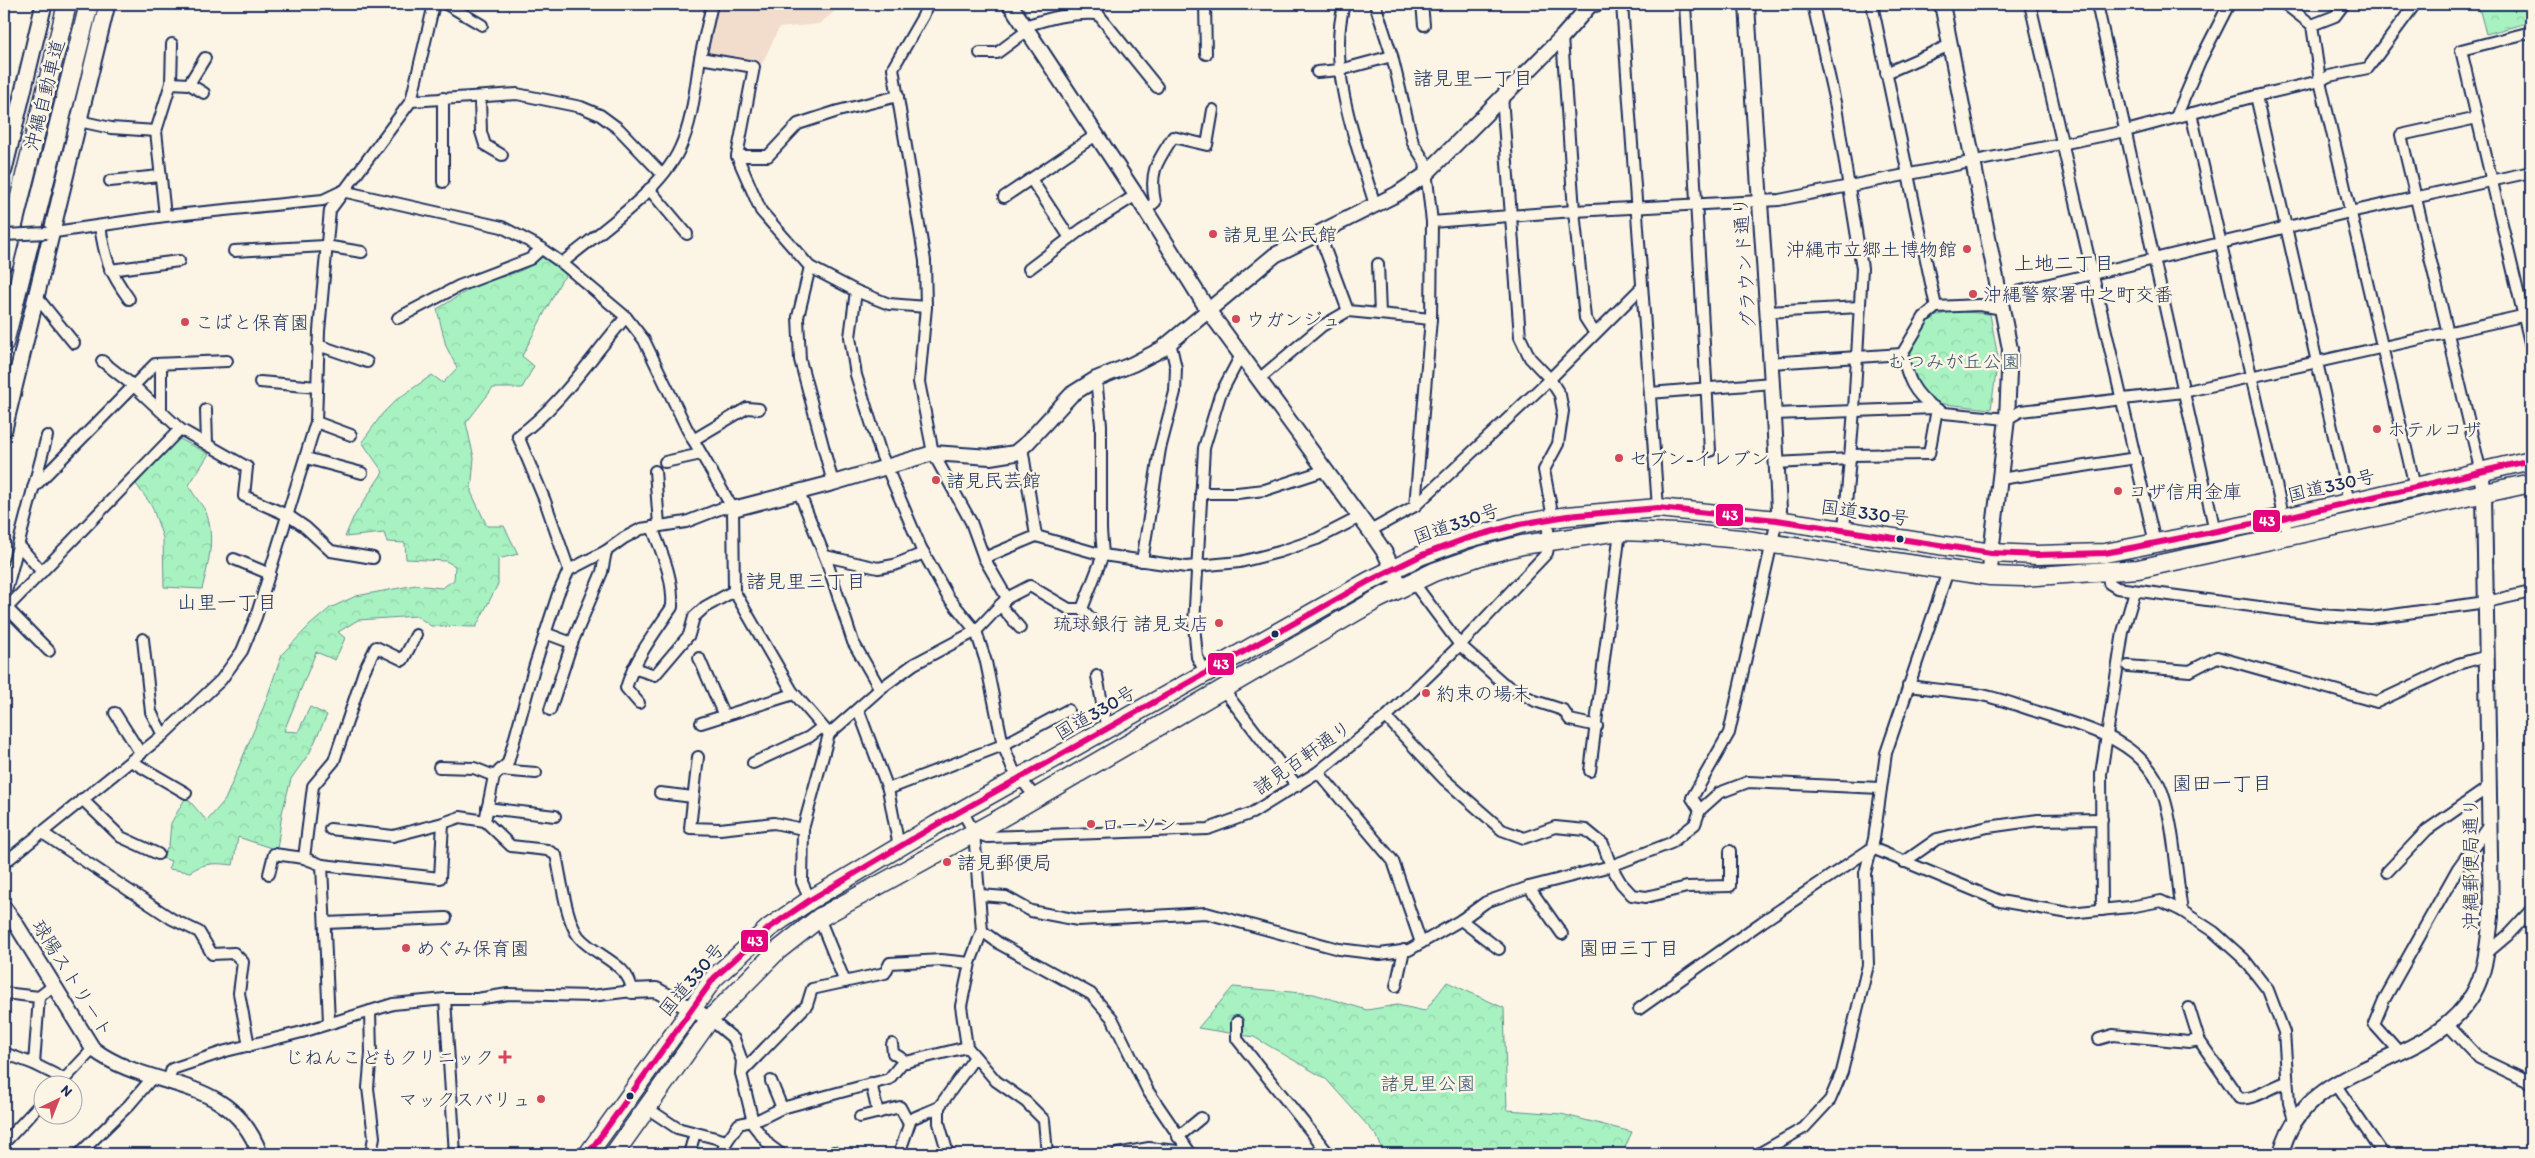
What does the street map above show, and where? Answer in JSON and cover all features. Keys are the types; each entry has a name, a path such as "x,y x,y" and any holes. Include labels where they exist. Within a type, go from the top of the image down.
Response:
{"highway":[{"name":"沖縄自動車道","path":"4,262 67,4"},
{"name":"沖縄自動車道","path":"4,343 89,4"},
{"name":"国道330号","path":"588,1154 714,978 769,928 810,900 899,846 1206,673 1393,569 1422,555 1465,539 1550,518 1658,508 1844,529 1991,553 2037,555 2105,553 2283,518 2531,460"},
{"name":"国道330号","path":"614,1154 710,1019 769,958 819,918 1036,797 1222,688 1407,585 1483,554 1522,545 1549,543 1620,531 1677,533 1773,544 1948,571 1990,576 2023,577 2138,569 2531,483"}],"main road":[{"path":"4,170 44,4"},
{"path":"4,429 50,232 107,4"}],"street":[{"path":"4,863 163,735 221,680 242,651 256,617 289,516 316,422 318,345 325,246 330,210 342,191 386,137 411,101 434,4"},
{"path":"446,4 482,25"},
{"path":"562,263 649,189 680,149 688,126 712,4"},
{"path":"928,4 894,68 925,261 926,307 919,382 933,453 971,522 1003,602 1020,628"},
{"path":"1010,4 1146,210 1208,310 1360,517 1393,569 1460,645 1503,683 1535,701 1563,710 1570,720 1597,726"},
{"path":"1205,4 1206,54"},
{"path":"1344,4 1340,19 1340,70 1360,159 1375,205"},
{"path":"1375,4 1392,56 1414,143 1425,162 1425,175 1432,222 1431,319 1415,506"},
{"path":"1422,4 1424,25"},
{"path":"1584,4 1596,4"},
{"path":"569,570 606,551 641,529 686,522 722,508 733,509 799,492 933,453 990,457 1015,453 1022,448 1072,394 1096,379 1133,364 1170,342 1275,255 1375,205 1410,186 1425,175 1562,37 1591,4"},
{"path":"1622,4 1658,508"},
{"path":"1684,4 1708,388 1710,451"},
{"name":"グラウンド通り","path":"1747,4 1758,201 1774,414 1777,520"},
{"path":"1813,4 1836,107 1862,268 1854,410 1844,529"},
{"path":"1872,4 1936,308"},
{"path":"1942,4 1975,162 2010,349 2007,419 1990,576"},
{"path":"2030,4 2064,142 2091,274 2155,543"},
{"path":"2097,4 2215,532"},
{"path":"2176,118 2200,61 2229,4"},
{"path":"2286,4 2312,25 2320,81 2415,487"},
{"path":"2312,25 2335,16 2342,4"},
{"path":"1432,222 1574,211 1779,200 2126,131 2320,81 2330,76 2368,68 2416,4"},
{"path":"980,54 997,52 1026,28 1056,16 1098,9 1157,87"},
{"path":"2531,32 2461,50 2492,181 2528,315 2531,347"},
{"path":"1562,37 1574,211 1585,318 1594,332"},
{"path":"165,216 156,131 171,83 172,44"},
{"path":"1886,73 1950,45"},
{"path":"1317,72 1340,70 1392,56"},
{"path":"189,84 205,58"},
{"path":"700,58 754,67 737,156 761,211 810,267 856,291 889,304 926,307"},
{"path":"171,83 189,84 204,93"},
{"path":"411,101 443,98 480,98 517,94 581,107 600,114 619,129 662,174"},
{"path":"737,156 768,156 798,124 838,111 898,96"},
{"path":"1502,96 1520,337 1530,358 1550,379 1560,395 1563,411 1558,444 1544,470 1550,518 1549,543"},
{"path":"2256,96 2349,502"},
{"path":"443,98 443,182"},
{"path":"480,98 481,132 485,145 502,154"},
{"path":"1146,210 1155,202 1152,178 1154,168 1174,137 1207,145 1213,110"},
{"path":"2191,113 2288,537"},
{"path":"2477,118 2401,135 2481,473"},
{"path":"79,121 111,128 156,131"},
{"path":"1004,197 1096,135"},
{"path":"2528,315 2183,392 2021,411 2007,419 1944,413 1936,409 1923,400 1912,388 1902,354 1924,317 1936,308 2002,302 2091,274 2350,212 2531,172"},
{"path":"110,181 160,176"},
{"path":"1031,179 1070,238"},
{"path":"649,189 687,234"},
{"path":"4,235 50,232 165,216 323,200 342,191 502,227 542,248 626,317 644,340 693,440 733,509 734,591 794,694 826,730"},
{"path":"1029,269 1070,238 1136,195"},
{"path":"100,226 105,259 129,299"},
{"path":"1319,233 1348,311"},
{"path":"234,251 325,246 362,252"},
{"path":"398,318 459,286 530,258 542,248"},
{"path":"110,270 180,261"},
{"path":"1378,264 1380,314"},
{"path":"810,267 798,317 800,360 833,483"},
{"path":"1370,531 1415,506 1550,379 1594,332 1641,288"},
{"path":"856,291 850,337 856,375 886,468 924,553 948,597 976,631 986,662 1003,745 1020,778 1036,797"},
{"path":"36,296 74,343"},
{"path":"1766,312 1860,307"},
{"path":"1259,379 1322,326 1348,311 1431,319"},
{"path":"485,821 497,773 508,763 545,633 569,570 545,501 518,436 538,420 568,388 626,317"},
{"path":"1142,561 1160,450 1175,392 1176,368 1170,342"},
{"path":"318,345 367,362"},
{"path":"1770,363 1902,354"},
{"path":"1206,673 1197,657 1194,625 1204,448 1220,395 1241,355"},
{"path":"102,361 135,387 180,429 247,467 244,496 289,516 305,527 331,551 373,558"},
{"path":"33,488 135,387 155,364 227,361"},
{"path":"161,364 161,411"},
{"path":"1082,608 1103,555 1101,530 1101,425 1096,379"},
{"path":"260,382 317,388"},
{"path":"1650,393 1772,383"},
{"path":"693,440 747,408 759,409"},
{"path":"1774,414 1854,410 1936,409"},
{"path":"1776,463 1850,457 1928,454 1936,409"},
{"path":"206,410 207,444"},
{"path":"316,422 351,435"},
{"path":"5,606 42,572 180,429"},
{"path":"5,606 18,544 47,436"},
{"path":"1022,448 1036,536"},
{"path":"666,462 701,454"},
{"path":"306,458 362,473"},
{"path":"2000,479 2136,458"},
{"path":"1201,493 1237,493 1265,490 1326,470"},
{"path":"639,703 626,688 633,668 672,607 670,576 656,526 655,471"},
{"name":"沖縄郵便局通り","path":"2281,1154 2295,1123 2309,1102 2335,1084 2421,1042 2448,1024 2473,994 2487,953 2491,917 2484,493 2481,473"},
{"path":"799,492 825,556 853,642 880,689"},
{"path":"984,558 1036,536 1103,555 1186,567 1240,562 1279,552 1317,539 1360,517"},
{"path":"1700,810 1692,798 1728,733 1777,520"},
{"path":"1590,770 1620,531"},
{"name":"諸見百軒通り","path":"974,832 987,837 1208,829 1252,814 1318,772 1386,717 1460,645 1547,553 1549,543"},
{"path":"18,544 42,572"},
{"path":"550,710 572,643 602,572 606,551"},
{"path":"825,556 878,568 894,565 924,553"},
{"path":"2105,553 2109,583 2117,588 2319,615 2370,618 2486,602 2531,592"},
{"path":"234,559 270,574"},
{"path":"1758,1154 1804,1128 1830,1100 1842,1072 1868,964 1865,873 1872,848 1886,754 1948,571"},
{"path":"753,763 809,736 826,730 858,709 880,689 914,664 976,631 1003,602 1030,586 1069,609 1082,608"},
{"path":"633,668 655,675 689,635 694,617 705,606 734,591"},
{"path":"2102,910 2101,774 2124,632 2135,591"},
{"path":"5,606 49,651"},
{"path":"1082,608 1094,622"},
{"path":"545,633 572,643"},
{"path":"304,858 313,786 334,761 364,671 376,647 403,660 416,635"},
{"path":"143,639 151,712 163,735"},
{"path":"2128,666 2190,671 2217,657 2378,702 2458,664 2487,656"},
{"path":"699,658 724,716"},
{"path":"1097,676 1107,730"},
{"path":"1908,686 1977,694 2108,735 2130,750 2146,765 2159,784 2174,848 2182,911"},
{"path":"1222,688 1297,786"},
{"path":"701,723 794,694"},
{"path":"858,709 888,789 899,846"},
{"path":"888,789 1003,745 1068,710"},
{"path":"115,713 141,754"},
{"path":"1386,717 1444,780 1502,830 1524,838 1556,827 1586,830 1603,844 1611,866 1621,883 1632,895 1646,897 1687,887 1730,886 1730,851"},
{"path":"810,900 802,882 803,829 826,730"},
{"path":"698,757 690,828 720,829 774,823 803,829"},
{"path":"131,762 186,793"},
{"path":"439,767 474,768 497,773 536,773"},
{"path":"1318,772 1393,862 1421,943"},
{"path":"980,895 1006,897 1031,910 1078,920 1206,913 1339,949 1380,954 1404,950 1421,943 1486,902 1529,887 1611,866 1671,843 1695,824 1700,810 1719,793 1748,782 1880,788"},
{"path":"2387,872 2427,830 2489,788"},
{"path":"660,793 693,797"},
{"path":"82,799 121,837 158,854"},
{"path":"488,808 555,816"},
{"path":"962,811 974,832 982,931 970,963 961,1006 967,1047 996,1081 1026,1102 1044,1120 1047,1154"},
{"path":"330,829 393,836 460,817 485,821 511,846 547,850 556,855 572,922 578,936 590,949 628,976 632,991"},
{"path":"1904,862 1937,839 1988,827 2038,820 2102,819"},
{"path":"269,874 274,854 304,858 322,865 440,878 443,823"},
{"path":"2400,1052 2374,1024 2384,1000 2458,868 2489,825"},
{"path":"41,832 172,919 199,932 212,954 234,953 243,962 238,993 249,1046"},
{"path":"1872,848 2000,901 2069,913 2161,901 2182,911 2214,932 2244,959 2268,990 2284,1032 2289,1103 2295,1123"},
{"path":"1639,1009 1762,922 1872,848"},
{"path":"322,865 329,1022"},
{"path":"1529,887 1562,934"},
{"name":"球陽ストリート","path":"4,908 14,921 93,1049 105,1058 153,1077 207,1094 233,1110 246,1124 260,1154"},
{"path":"2487,953 2507,936 2531,910"},
{"path":"325,923 446,918"},
{"path":"819,918 845,982"},
{"path":"1460,920 1499,949"},
{"path":"982,931 1000,944 1091,994 1112,1018 1148,1091 1190,1153"},
{"path":"1396,986 1404,950"},
{"path":"740,1073 807,1005 812,989 885,973 890,963 941,960 970,963"},
{"path":"4,993 39,997 53,986"},
{"path":"168,1081 172,1069 226,1051 392,1004 445,999 477,999 508,994 591,996 656,990 710,1019 734,1039 742,1061 740,1073 754,1126 769,1145 781,1154"},
{"path":"34,1064 39,997"},
{"path":"445,999 455,1154"},
{"path":"2189,1008 2199,1040 2239,1098 2246,1100 2273,1086 2287,1082"},
{"path":"370,1011 371,1054 368,1088 374,1137 371,1154"},
{"path":"1237,1022 1237,1040 1329,1154"},
{"path":"2448,1024 2479,1058 2531,1083"},
{"path":"2099,1039 2113,1035 2189,1042 2199,1040"},
{"path":"892,1044 893,1053 907,1062"},
{"path":"721,1154 727,1141 739,1124 753,1119 760,1119 782,1108 888,1079 902,1063 967,1047"},
{"path":"67,1076 93,1049"},
{"path":"4,1053 34,1064 52,1076"},
{"path":"898,1154 911,1119 939,1107 976,1057"},
{"path":"80,1154 129,1105 153,1077"},
{"path":"770,1081 782,1108"},
{"path":"871,1083 878,1113"},
{"path":"2335,1084 2383,1154"},
{"path":"860,1117 900,1107 909,1124"},
{"path":"939,1107 939,1123 948,1154"},
{"path":"647,1108 677,1128 727,1141"},
{"path":"5,1154 5,1142 32,1113"},
{"path":"1178,1137 1201,1118"},
{"path":"689,1154 695,1132"},
{"path":"764,1154 769,1145"},
{"path":"1117,1154 1149,1148 1190,1153"}],"shaded area":[{"path":"718,4 844,4 819,24 779,28 762,64 707,55"}],"green space":[{"path":"2478,4 2531,4 2531,22 2486,34"},
{"path":"547,251 571,270 561,281 522,356 534,366 522,388 493,388 466,423 474,458 471,492 487,526 504,526 518,554 498,559 498,584 476,627 431,626 417,616 358,620 338,632 345,638 335,660 316,652 284,731 298,732 310,707 327,715 310,752 291,779 282,813 277,850 238,837 233,865 210,864 190,872 168,869 171,861 162,858 169,845 171,823 186,797 207,821 225,800 264,706 282,654 310,625 330,608 356,596 416,585 442,588 454,580 455,566 446,561 406,559 405,543 387,542 384,533 345,537 353,518 383,472 362,442 383,413 396,400 432,375 443,383 457,368 446,346 437,309 485,282 534,264"},
{"name":"むつみが丘公園","path":"1953,311 1990,314 1998,358 1991,409 1935,403 1924,395 1917,384 1909,363 1913,344 1925,324 1936,316"},
{"path":"174,436 209,454 189,485 206,512 209,524 211,543 202,589 164,587 163,538 152,506 136,484"},
{"name":"諸見里公園","path":"1447,982 1504,1008 1507,1110 1561,1114 1632,1132 1622,1154 1384,1154 1377,1136 1326,1079 1254,1037 1198,1028 1233,987 1314,994 1367,1010 1397,1005 1425,1011"}],"transit line":[{"name":"43","path":"588,1154 714,978 769,928 810,900 936,825 1369,581 1422,555 1465,539 1520,524 1567,516 1658,508 1777,520 1991,553 2037,555 2105,553 2283,518 2531,460"}],"place":[{"name":"諸見里公民館","path":"1213,234"},
{"name":"沖縄市立郷土博物館","path":"1967,249"},
{"name":"沖縄警察署中之町交番","path":"1973,294"},
{"name":"ウガンジュ","path":"1236,319"},
{"name":"こばと保育園","path":"185,322"},
{"name":"ホテルコザ","path":"2377,429"},
{"name":"セブン-イレブン","path":"1619,458"},
{"name":"諸見民芸館","path":"936,480"},
{"name":"コザ信用金庫","path":"2118,491"},
{"name":"琉球銀行 諸見支店","path":"1219,623"},
{"name":"約束の場末","path":"1426,693"},
{"name":"ローソン","path":"1091,824"},
{"name":"諸見郵便局","path":"947,862"},
{"name":"めぐみ保育園","path":"406,948"},
{"name":"じねんこどもクリニック","path":"505,1057"},
{"name":"マックスバリュ","path":"541,1099"}],"district":[{"name":"諸見里一丁目","path":"1473,78"},
{"name":"上地二丁目","path":"2064,263"},
{"name":"諸見里三丁目","path":"806,581"},
{"name":"山里一丁目","path":"227,602"},
{"name":"園田一丁目","path":"2222,783"},
{"name":"園田三丁目","path":"1629,948"}]}
